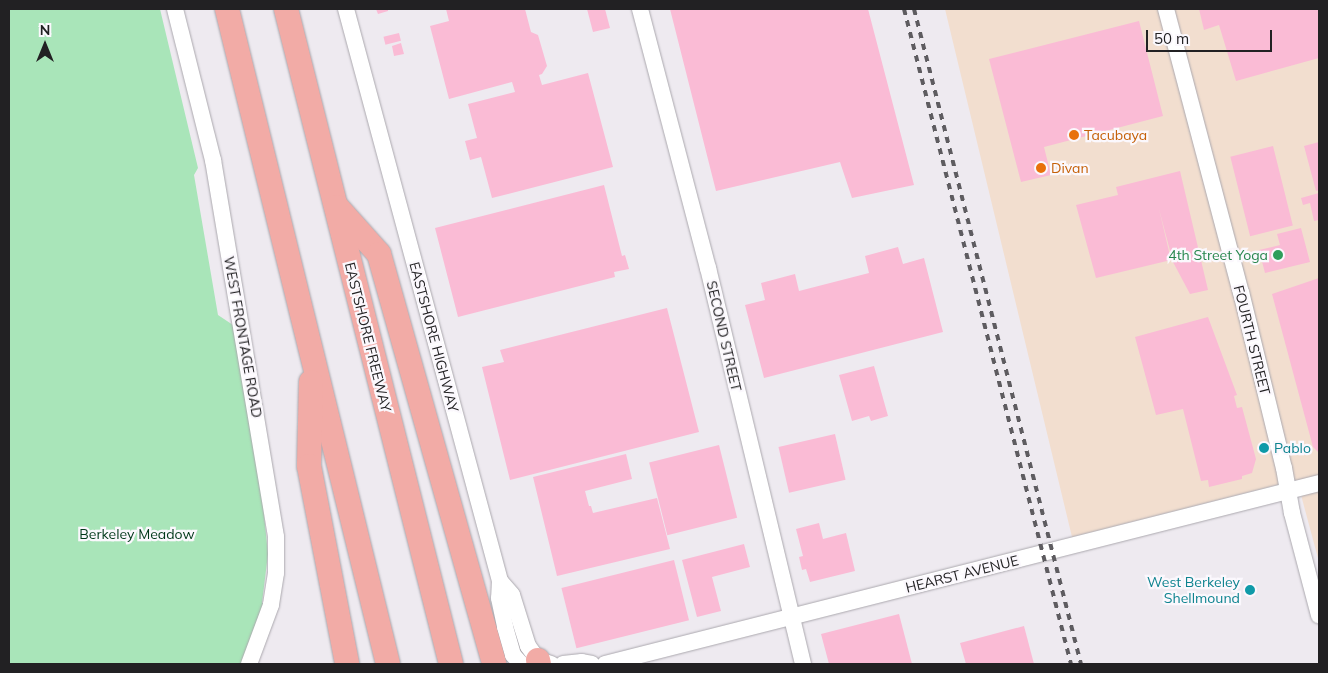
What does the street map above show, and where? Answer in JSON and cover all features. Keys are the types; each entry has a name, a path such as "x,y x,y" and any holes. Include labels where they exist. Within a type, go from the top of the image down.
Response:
{"highway":[{"path":"227,9 388,664"},
{"name":"EASTSHORE FREEWAY","path":"286,9 451,664"},
{"path":"334,204 379,254 494,664"},
{"path":"312,350 309,466 348,664"}],"street":[{"name":"WEST FRONTAGE ROAD","path":"175,9 213,160 276,536 276,572 271,605 261,638 249,664"},
{"name":"EASTSHORE HIGHWAY","path":"346,9 500,582 512,595 528,646 537,663"},
{"name":"SECOND STREET","path":"640,9 708,268 803,664"},
{"name":"FOURTH STREET","path":"1166,9 1241,292 1319,615"},
{"name":"HEARST AVENUE","path":"605,664 1319,483"},
{"path":"562,664 582,662 592,664"}],"shaded area":[{"path":"945,9 1319,9 1319,562 1297,480 1072,537"}],"green space":[{"name":"Berkeley Meadow","path":"9,9 160,9 198,168 194,175 218,315 233,325 263,504 268,554 262,603 271,605 249,664 9,664"}],"building":[{"path":"376,9 388,9 388,11 378,14"},
{"path":"446,9 525,9 531,32 538,35 547,66 542,74 539,75 542,85 588,73 613,167 492,198 481,157 470,160 465,141 477,138 468,104 515,92 512,82 449,99 430,26 449,21"},
{"path":"587,9 605,9 610,28 593,32"},
{"path":"670,9 868,9 914,185 852,198 840,162 716,191"},
{"path":"1199,9 1319,9 1319,58 1236,81 1219,25 1204,30"},
{"path":"1139,21 1163,116 1044,147 1051,175 1021,182 989,59"},
{"path":"399,33 401,41 385,45 383,37"},
{"path":"401,43 404,54 394,56 392,46"},
{"path":"1319,142 1319,190 1316,191 1304,146"},
{"path":"1273,146 1293,226 1250,236 1230,157"},
{"path":"1180,171 1208,290 1190,294 1173,262 1159,209 1171,260 1096,278 1076,205 1118,195 1116,187"},
{"path":"604,185 622,256 625,255 629,269 614,272 615,277 458,317 435,228"},
{"path":"1319,193 1319,220 1314,221 1310,203 1303,205 1301,198"},
{"path":"1301,228 1310,262 1265,273 1259,250 1280,245 1277,234"},
{"path":"898,247 903,264 924,258 943,332 764,378 745,305 765,300 761,283 795,274 799,291 869,273 865,256"},
{"path":"1319,278 1319,453 1313,447 1272,294"},
{"path":"667,308 699,432 510,480 482,367 504,362 500,350"},
{"path":"1208,317 1237,395 1234,396 1237,408 1242,407 1256,459 1252,473 1242,476 1242,479 1209,487 1208,480 1201,481 1183,409 1156,415 1135,337"},
{"path":"874,366 888,416 871,421 869,416 852,421 839,375"},
{"path":"835,434 846,480 789,493 778,447"},
{"path":"719,445 737,518 667,535 649,462"},
{"path":"626,454 632,479 585,491 589,506 591,506 593,513 657,498 670,549 557,576 533,477"},
{"path":"819,523 823,539 846,533 855,571 810,582 806,569 802,570 799,557 803,556 796,529"},
{"path":"744,544 750,567 712,577 721,611 697,617 682,560"},
{"path":"674,560 689,620 576,648 561,588"},
{"path":"899,614 912,664 829,664 821,634"},
{"path":"1024,626 1034,664 966,664 960,643"}],"railway":[{"path":"904,9 1071,664"},
{"path":"914,9 1081,664"}],"place":[{"name":"Tacubaya","path":"1074,135"},
{"name":"Divan","path":"1041,168"},
{"name":"4th Street Yoga","path":"1278,255"},
{"name":"Pablo","path":"1264,448"},
{"name":"West Berkeley Shellmound","path":"1250,590"}]}
